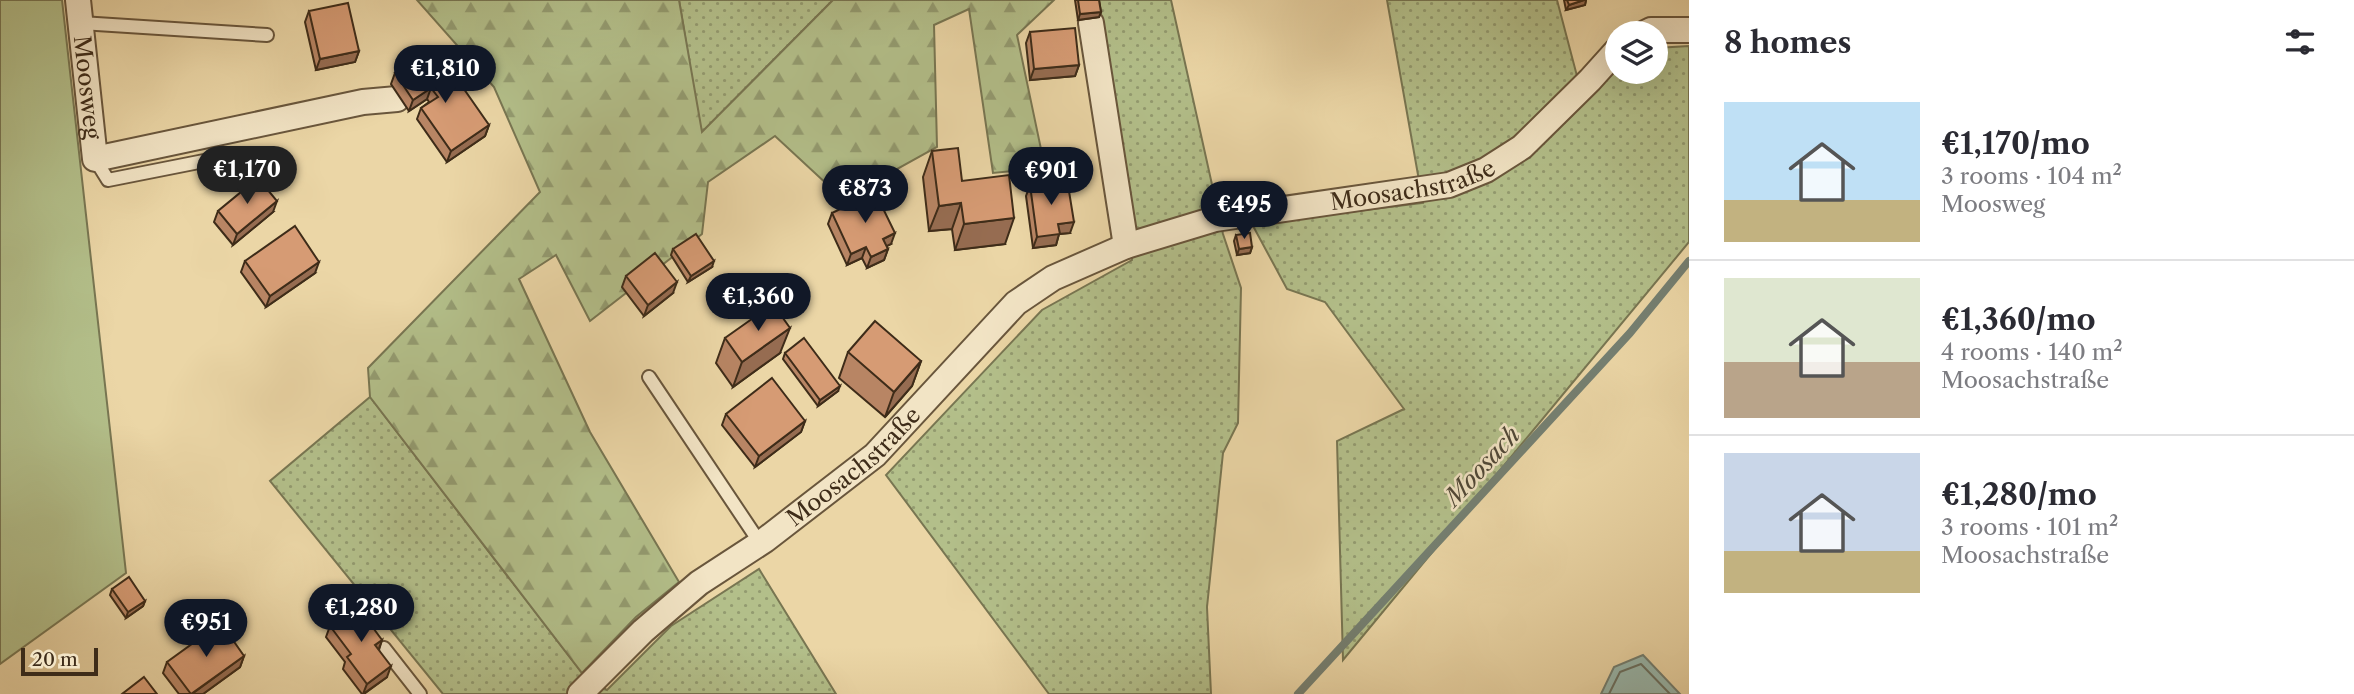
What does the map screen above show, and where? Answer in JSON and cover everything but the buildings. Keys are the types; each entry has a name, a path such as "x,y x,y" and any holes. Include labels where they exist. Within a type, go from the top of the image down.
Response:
{"street":[{"name":"Moosweg","path":"79,12 95,159 363,102 397,99"},
{"path":"1091,23 1126,246"},
{"path":"1668,30 1689,30"},
{"name":"Moosachstraße","path":"580,694 643,631 690,591 760,543 875,455 1016,303 1053,278 1126,246 1215,219 1449,185 1486,170 1522,147 1605,63"}],"lane":[{"path":"79,12 267,34"},
{"path":"95,159 108,180 209,160 221,162 228,167 241,184"},
{"path":"649,377 760,543"},
{"path":"384,648 421,694"}],"green space":[{"path":"0,0 62,0 126,573 0,664"},
{"path":"417,0 679,0 702,132 833,0 1054,0 1017,35 1045,168 993,173 969,9 934,25 937,147 843,199 775,136 708,182 702,234 590,321 556,255 519,279 590,432 679,582 636,617 582,673 370,397 368,368 540,192 494,87"},
{"path":"679,0 833,0 701,133"},
{"path":"1098,0 1171,0 1223,234 1241,288 1238,423 1223,453 1207,607 1211,694 1049,694 886,475 1042,310 1132,260"},
{"path":"1387,0 1557,0 1577,76 1591,88 1605,79 1605,84 1668,84 1668,47 1689,46 1689,242 1343,660 1337,441 1404,409 1325,302 1287,289 1252,224 1423,203"},
{"path":"370,397 582,673 607,690 671,626 759,569 836,694 443,694 270,481"}],"water":[{"path":"1643,655 1680,694 1601,694 1614,667"}],"waterway":[{"name":"Moosach","path":"1298,694 1630,333 1689,261"}]}
